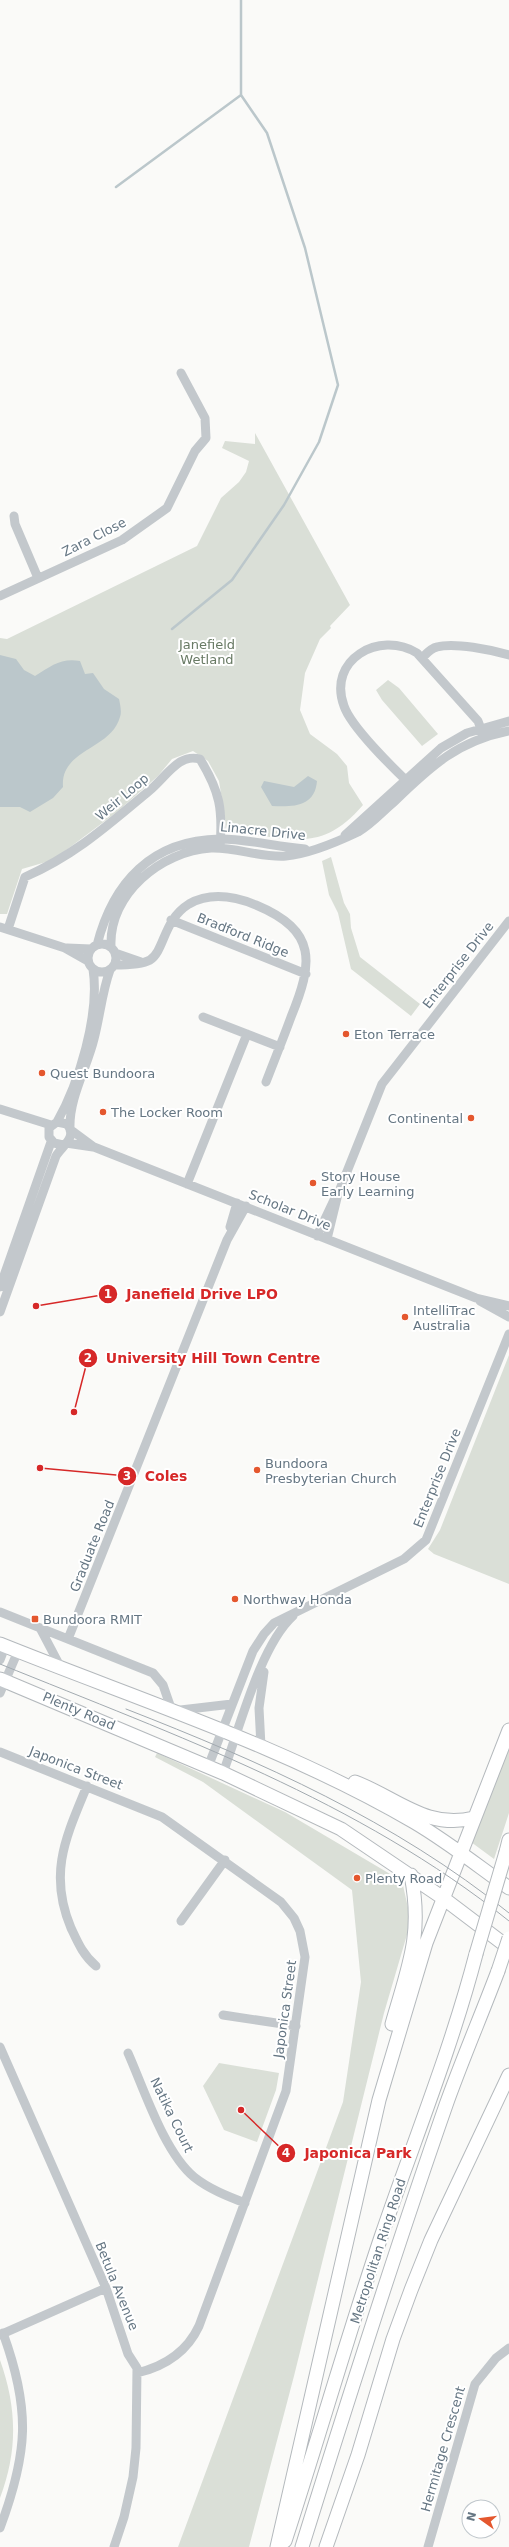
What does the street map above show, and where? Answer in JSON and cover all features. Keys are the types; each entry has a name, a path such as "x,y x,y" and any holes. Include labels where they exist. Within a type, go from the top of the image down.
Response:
{"highway":[{"path":"3,1645 60,1666 261,1746 316,1771 414,1822 461,1853 509,1888"},
{"name":"Plenty Road","path":"2,1684 223,1773 341,1829 411,1876 441,1903 509,1948"},
{"path":"276,2547 379,2100 416,1973 441,1903 509,1730"},
{"path":"316,1771 379,1791 423,1816 456,1822 474,1818"},
{"name":"Metropolitan Ring Road","path":"283,2547 381,2236 434,2088 467,1989 507,1846"},
{"path":"379,2100 386,2044 415,1943 416,1909 411,1876"},
{"name":"Metropolitan Ring Road","path":"302,2547 350,2389 400,2240 447,2104 498,1971 509,1938"},
{"path":"326,2547 358,2455 393,2339 411,2290 431,2240 506,2087 509,2075"}],"street":[{"name":"Zara Close","path":"0,596 122,540 170,505 194,451 206,438 205,418 181,374"},
{"path":"14,516 15,524 38,578"},
{"path":"408,782 349,716 344,706 341,686 344,673 351,661 369,648 383,645 399,646 411,650 422,658 478,721 483,732"},
{"path":"422,658 434,648 442,646 476,648 509,655"},
{"name":"Linacre Drive","path":"94,947 113,899 136,871 155,856 175,847 192,842 311,849 332,843 341,838 408,782 441,748 509,721"},
{"name":"Linacre Drive","path":"483,732 509,731"},
{"name":"Weir Loop","path":"4,928 25,877 54,864 86,844 156,786 176,765 186,759 200,759 216,786 222,826 221,844"},
{"name":"Linacre Drive","path":"113,950 111,931 115,917 126,897 140,880 157,866 178,855 221,844"},
{"path":"4,928 65,948 101,972 112,968 150,960 155,955 171,920 189,904 214,896 232,897 255,904 282,919 297,933 306,956 306,974 266,1082"},
{"name":"Bradford Ridge","path":"171,920 306,974"},
{"name":"Enterprise Drive","path":"317,1236 338,1194 385,1080 509,921"},
{"path":"65,948 94,947 104,944 113,950 142,962"},
{"path":"0,1287 52,1131 66,1104 87,1036 96,985 91,965 94,947"},
{"path":"0,1312 56,1156 71,1136 71,1112 94,1038 104,987 112,968 113,950"},
{"path":"203,1017 280,1047"},
{"path":"187,1184 247,1034"},
{"path":"0,1109 52,1131"},
{"name":"Scholar Drive","path":"94,1147 65,1123 52,1131 65,1144 94,1147 476,1298 509,1306"},
{"name":"Enterprise Drive","path":"327,1239 338,1194"},
{"name":"Graduate Road","path":"68,1639 242,1205"},
{"name":"Scholar Drive","path":"476,1298 509,1317"},
{"name":"Enterprise Drive","path":"208,1767 253,1651 264,1634 274,1623 404,1559 426,1540 436,1519 509,1334"},
{"name":"Enterprise Drive","path":"223,1773 235,1736 265,1659 277,1634 298,1611"},
{"path":"0,1612 153,1673 163,1685 172,1711 232,1704"},
{"path":"40,1628 60,1666"},
{"path":"0,1660 3,1645"},
{"path":"2,1684 18,1651"},
{"path":"261,1746 259,1708 265,1659"},
{"name":"Japonica Street","path":"0,1752 162,1817 225,1860 281,1902 294,1918 300,1931 306,1957 283,2101 193,2338 173,2359 155,2368 137,2372"},
{"path":"87,1786 63,1848 59,1877 66,1916 83,1953 96,1966"},
{"path":"181,1921 225,1860"},
{"path":"223,2015 296,2026"},
{"name":"Betula Avenue","path":"0,2047 106,2288 128,2354 137,2372"},
{"name":"Natika Court","path":"128,2053 167,2141 183,2166 213,2190 245,2203"},
{"path":"0,2528 19,2474 24,2427 20,2386 2,2334 106,2288"},
{"name":"Hermitage Crescent","path":"428,2547 473,2389 484,2370 509,2348"},
{"path":"114,2547 126,2511 133,2477 136,2448 135,2388 137,2372"}],"green space":[{"name":"Janefield Wetland","path":"255,433 350,605 320,639 305,673 300,710 310,734 337,754 347,766 349,783 363,805 347,821 331,832 316,837 284,839 227,831 219,781 208,761 193,751 172,759 158,776 117,812 53,860 22,869 7,914 0,914 0,638 7,639 197,546 221,498 239,482 246,472 249,461 222,448 225,441 255,444"},
{"path":"388,680 399,688 438,734 422,746 382,700 376,690"},
{"path":"331,857 344,903 350,914 351,928 360,957 420,1004 411,1016 351,969 338,913 329,895 322,861"},
{"path":"509,1355 509,1584 434,1554 428,1549 440,1530"},
{"path":"509,1745 509,1813 494,1859 471,1842"},
{"path":"157,1753 285,1812 402,1881 411,1921 384,2013 294,2376 249,2547 178,2547 343,2102 361,1982 352,1890 203,1782 155,1757"},
{"path":"219,2063 279,2073 276,2090 257,2142 224,2130 203,2086"},
{"path":"0,2360 10,2395 13,2429 10,2463 0,2498"}],"shaded area":[{"path":"0,655 16,659 24,670 35,676 51,666 61,662 73,660 80,661 85,674 93,673 104,689 119,699 120,703 121,715 115,728 107,737 77,757 69,765 64,774 63,787 53,798 30,812 20,807 0,807"},
{"path":"308,776 317,781 312,796 302,804 272,806 261,787 264,781 294,787"}],"waterway":[{"path":"172,629 232,580 284,505 319,442 338,385 305,248 267,133 241,95 241,0"},
{"path":"116,187 241,95"}],"tram line":[{"path":"0,1664 199,1745 328,1805 391,1840 451,1878 509,1921"},
{"path":"126,1709 227,1750 326,1796 374,1822 420,1850 465,1880 509,1913"}],"place":[{"name":"Eton Terrace","path":"346,1034"},
{"name":"Quest Bundoora","path":"42,1073"},
{"name":"The Locker Room","path":"103,1112"},
{"name":"Continental","path":"471,1118"},
{"name":"Story House Early Learning","path":"313,1183"},
{"name":"Janefield Drive LPO","path":"36,1306"},
{"name":"IntelliTrac Australia","path":"405,1317"},
{"name":"University Hill Town Centre","path":"74,1412"},
{"name":"Coles","path":"40,1468"},
{"name":"Bundoora Presbyterian Church","path":"257,1470"},
{"name":"Northway Honda","path":"235,1599"},
{"name":"Bundoora RMIT","path":"35,1619"},
{"name":"Plenty Road","path":"357,1878"},
{"name":"Japonica Park","path":"241,2110"}]}
